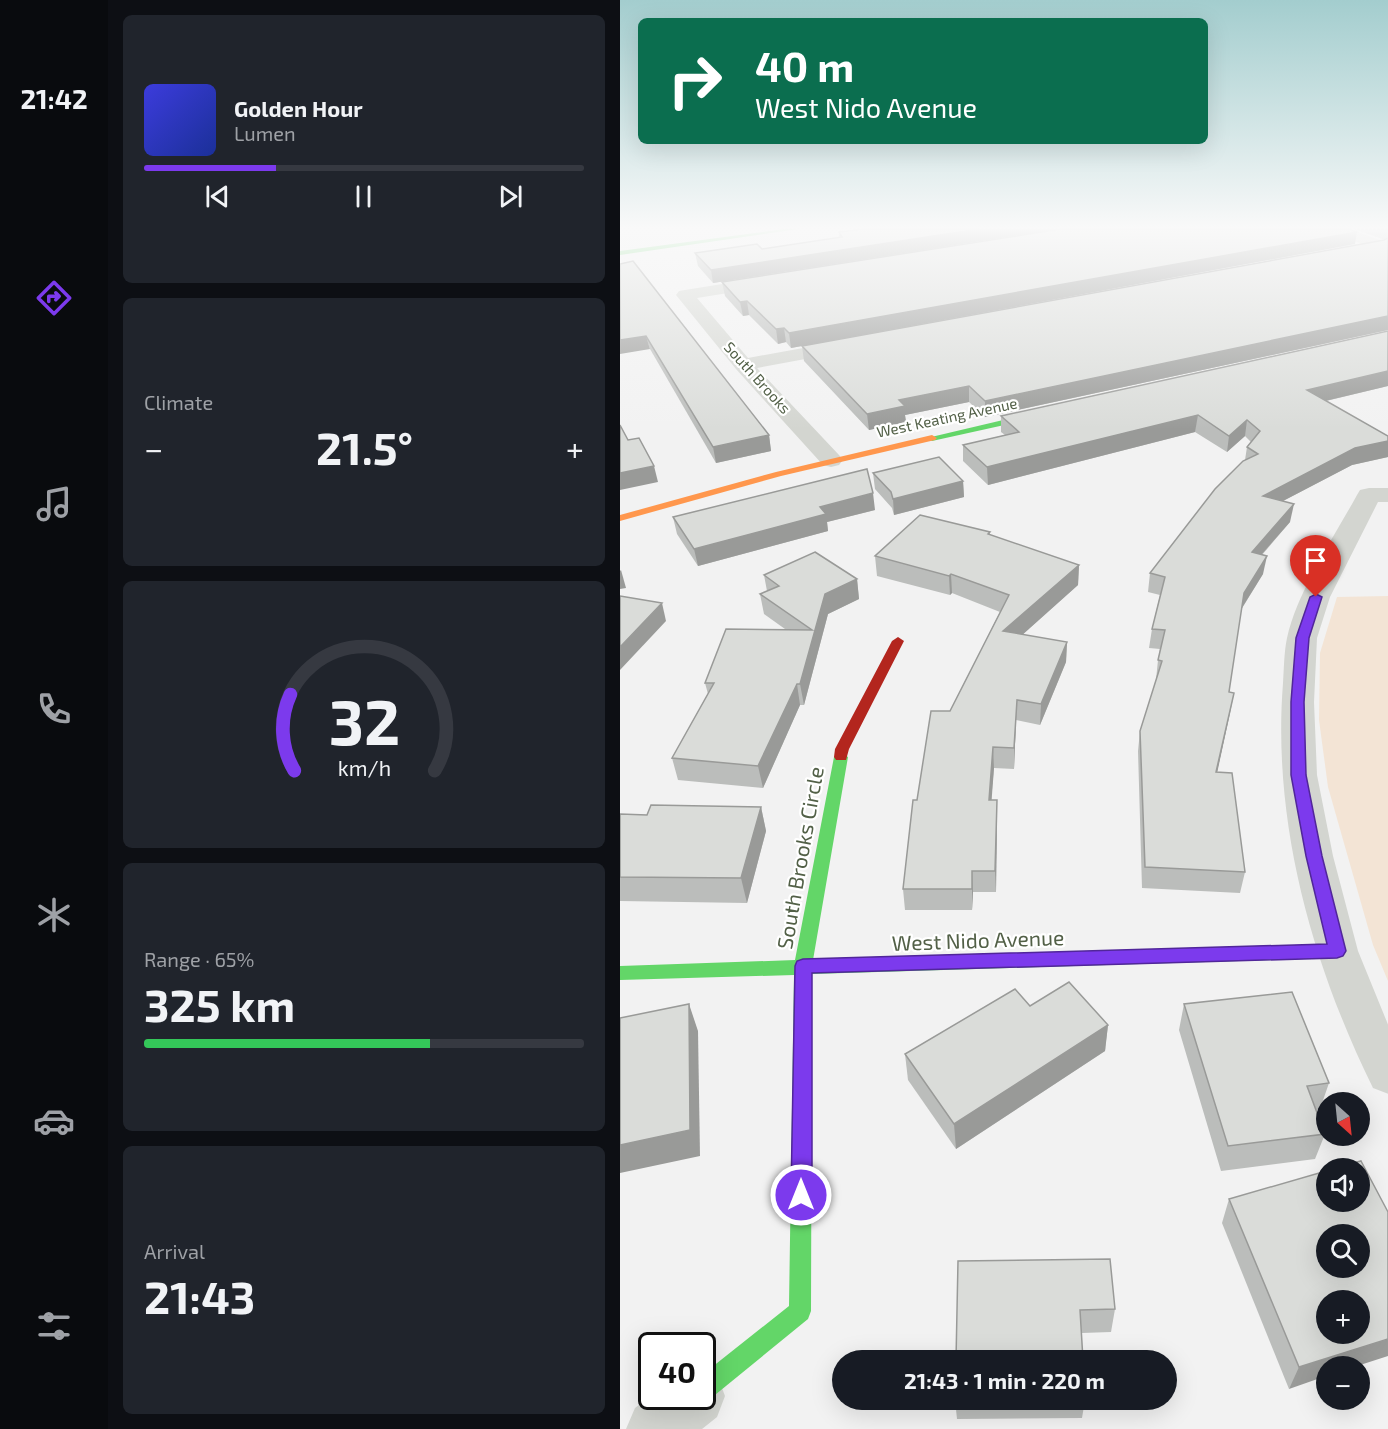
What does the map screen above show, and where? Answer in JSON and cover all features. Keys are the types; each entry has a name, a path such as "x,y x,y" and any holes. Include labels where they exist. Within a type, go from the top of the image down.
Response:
{"street":[{"name":"South Brooks","path":"686,296 743,365 831,460"},
{"path":"743,365 865,342"},
{"name":"West Keating Avenue","path":"620,518 706,492 831,460 1063,409"},
{"path":"1379,495 1316,597 1302,638 1298,702 1299,775 1314,856 1337,951 1369,1034 1388,1073"},
{"name":"South Brooks Circle","path":"716,1380 800,1311 803,966 842,749 898,640"},
{"name":"West Nido Avenue","path":"620,973 1337,951"},
{"path":"656,1429 679,1410"}],"shaded area":[{"path":"1389,596 1388,981 1373,945 1328,787 1319,720 1320,653 1337,597"}],"building":[{"path":"620,296 660,296 769,435 713,447 646,336 620,340"},
{"path":"734,296 999,296 789,333 784,328 776,329 747,301 740,302"},
{"path":"1078,296 1388,296 1388,316 985,401 969,386 899,400 905,406 867,414 802,346"},
{"path":"1388,331 1388,371 1307,390 1388,436 1388,441 1355,448 1263,496 1294,504 1252,552 1267,556 1244,593 1229,692 1234,693 1216,772 1232,773 1245,872 1145,867 1140,731 1162,661 1158,660 1165,630 1152,629 1165,577 1150,573 1215,489 1243,461 1258,454 1247,447 1260,431 1247,420 1229,436 1198,415 987,467 963,445 1019,432 1001,416"},
{"path":"620,425 628,440 639,438 654,466 620,473"},
{"path":"939,457 963,481 893,499 891,492 873,473"},
{"path":"867,469 873,493 820,507 826,514 694,549 673,517"},
{"path":"920,515 990,532 988,534 1079,565 1003,631 1067,642 1041,704 1017,700 1014,748 993,747 989,800 997,800 995,871 972,871 972,889 903,889 913,800 917,800 931,711 950,711 1009,595 951,574 949,576 875,556"},
{"path":"815,552 857,579 825,594 800,684 797,684 758,766 672,758 714,683 705,683 726,629 812,630 760,594 779,586 764,575"},
{"path":"620,596 662,603 620,647"},
{"path":"651,805 761,807 741,878 620,877 620,814 647,815"},
{"path":"1069,982 1108,1025 954,1124 905,1054 1015,989 1030,1006"},
{"path":"1292,992 1329,1083 1307,1086 1316,1110 1316,1135 1228,1146 1184,1004"},
{"path":"689,1004 690,1130 620,1145 620,1018"},
{"path":"1316,1174 1316,1212 1370,1212 1370,1178 1388,1212 1388,1339 1334,1356 1316,1356 1316,1362 1299,1367 1229,1199"},
{"path":"1110,1259 1115,1309 1080,1310 1082,1350 956,1350 958,1261"}],"traffic: fast":[{"path":"932,438 1046,413"},
{"path":"716,1380 800,1311 803,966 841,757"},
{"path":"620,973 1337,951"}],"traffic: slow":[{"path":"620,518 779,474 932,438"}],"traffic: jam":[{"path":"841,757 842,749 898,641"}],"route":[{"path":"801,1195 803,966 872,966 1337,951 1314,856 1299,775 1298,702 1302,638 1316,597"}]}
